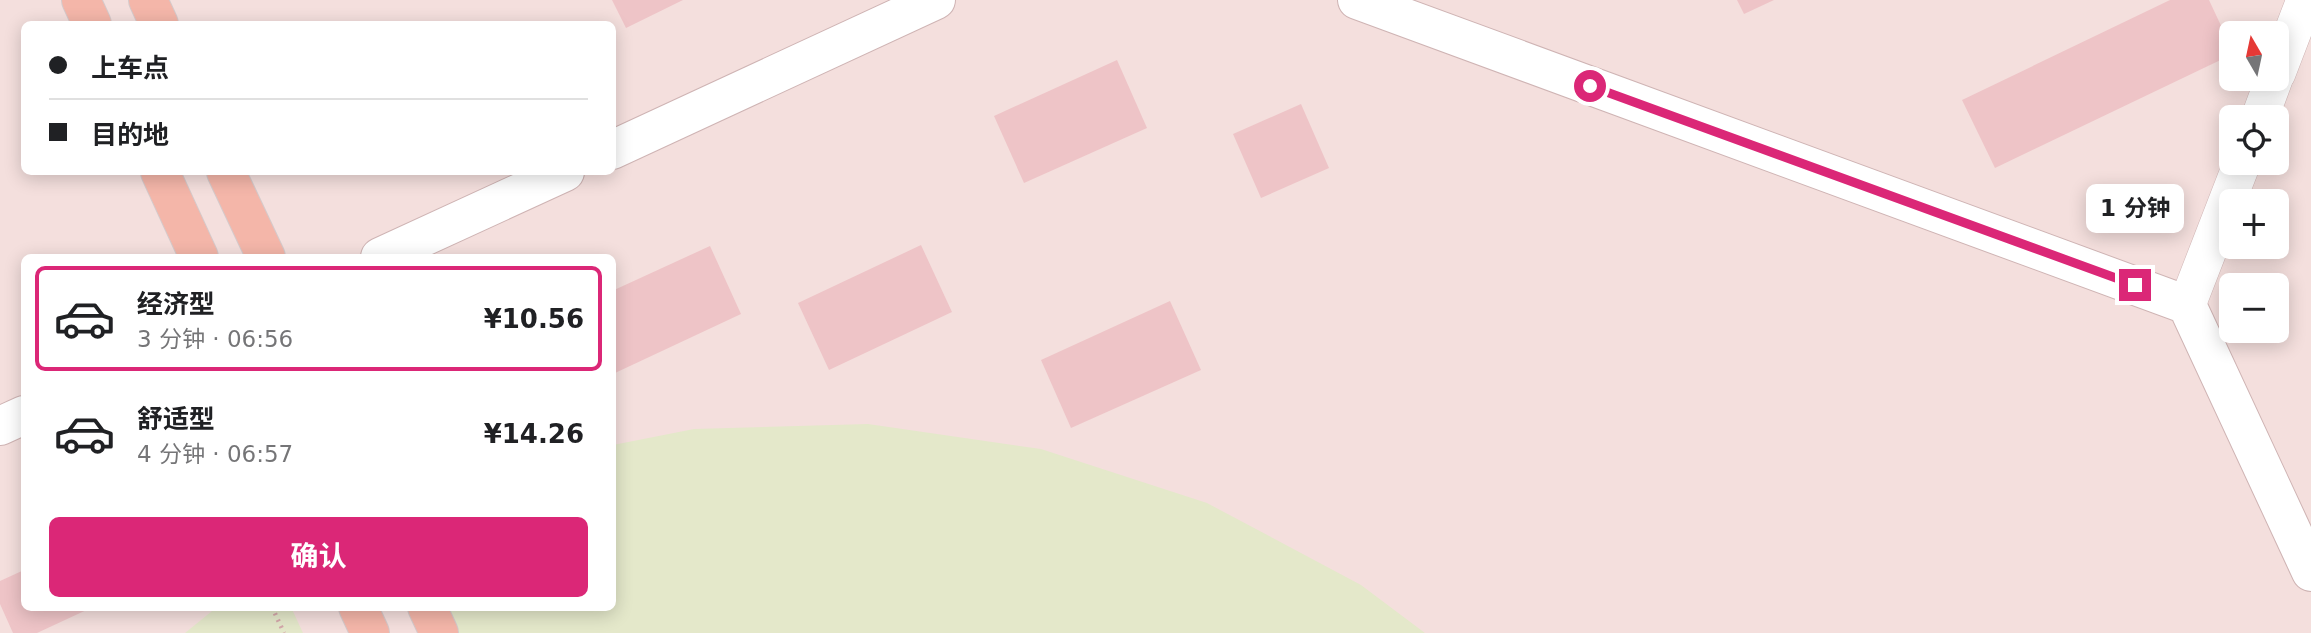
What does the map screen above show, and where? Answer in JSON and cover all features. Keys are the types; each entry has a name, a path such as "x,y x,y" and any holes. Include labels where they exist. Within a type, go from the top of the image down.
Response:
{"main road":[{"path":"81,0 91,21"},
{"path":"148,0 158,21"},
{"path":"161,175 198,254"},
{"path":"227,175 265,254"},
{"path":"360,611 370,633"},
{"path":"429,611 439,633"}],"street":[{"path":"616,148 936,0"},
{"path":"1357,0 2187,304 2311,572"},
{"path":"2289,42 2305,0"},
{"path":"387,254 558,175"},
{"path":"2187,304 2237,175"},
{"path":"0,426 21,416"}],"path":[{"path":"274,611 284,633"}],"shaded area":[{"path":"0,0 2311,0 2311,633 0,633"}],"green space":[{"path":"868,424 1041,449 1207,503 1361,585 1425,633 457,633 446,611 616,611 616,444 694,429"},
{"path":"212,611 293,611 303,633 185,633"}],"building":[{"path":"612,0 683,0 626,28"},
{"path":"1737,0 1774,0 1744,14"},
{"path":"2170,0 2209,0 2219,21 2219,61 1995,168 1962,100"},
{"path":"1117,60 1147,128 1024,183 994,116"},
{"path":"1301,104 1329,168 1261,198 1233,134"},
{"path":"921,245 952,312 829,370 798,303"},
{"path":"710,246 741,314 616,373 616,289"},
{"path":"1170,301 1201,370 1071,428 1041,360"},
{"path":"21,571 21,611 84,611 37,633 13,633 0,604 0,581"}],"route":[{"path":"1590,86 2135,285"}]}
